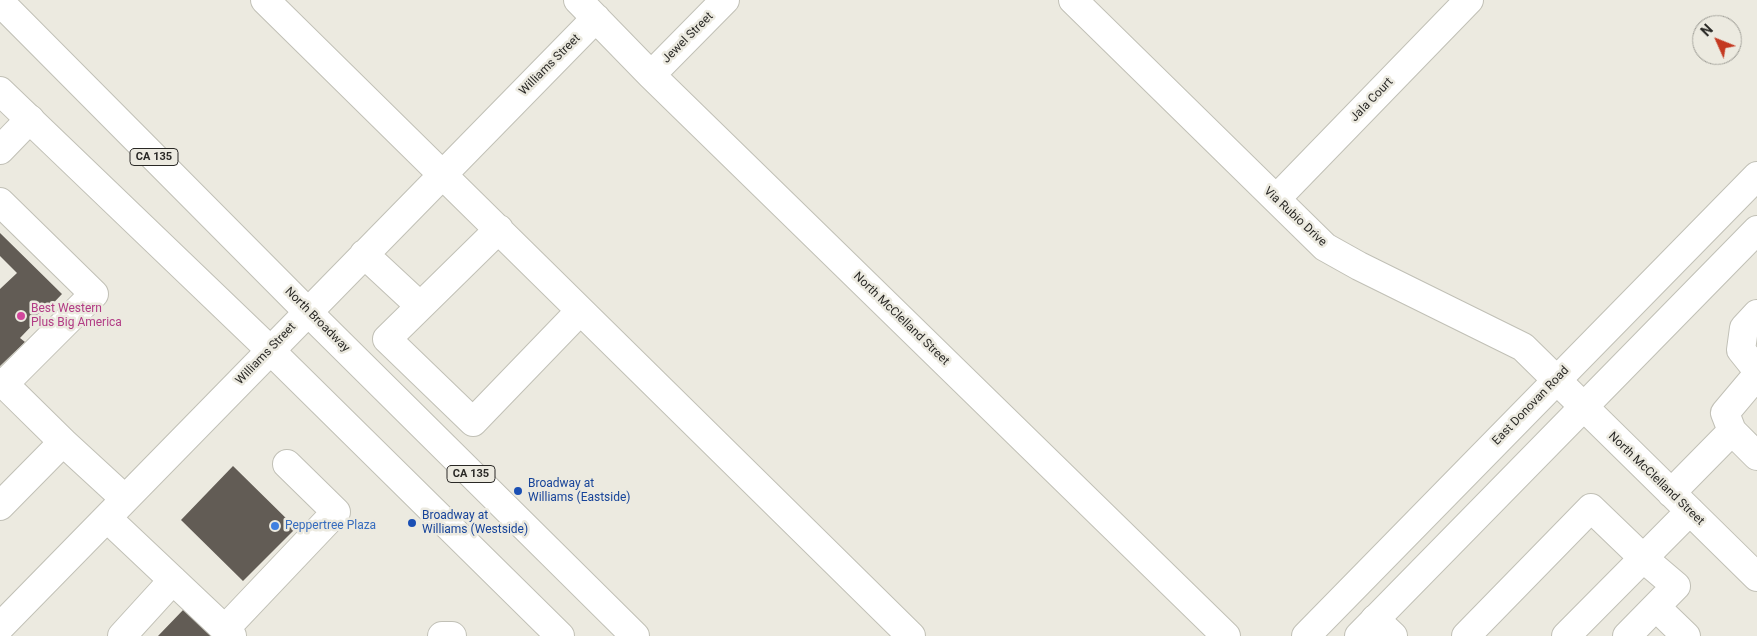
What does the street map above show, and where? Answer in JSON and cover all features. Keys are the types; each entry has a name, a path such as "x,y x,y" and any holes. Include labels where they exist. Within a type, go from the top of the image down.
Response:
{"street":[{"path":"265,0 911,636"},
{"name":"Jewel Street","path":"651,75 725,0"},
{"name":"Via Rubio Drive","path":"1072,0 1326,247 1359,266 1523,347 1556,381"},
{"name":"Jala Court","path":"1276,199 1469,0"},
{"name":"North Broadway","path":"0,2 308,312 635,636"},
{"name":"Williams Street","path":"0,627 442,174 587,9"},
{"name":"North McClelland Street","path":"587,9 651,75 1226,636"},
{"path":"0,91 270,350 560,636"},
{"path":"0,150 30,119"},
{"name":"East Donovan Road","path":"1306,636 1757,176"},
{"path":"0,202 94,294 4,384 63,442 173,580 228,632 336,512 287,464"},
{"path":"473,422 387,339 498,230"},
{"path":"1375,630 1583,407 1757,230"},
{"path":"364,254 420,306"},
{"path":"447,449 580,310"},
{"path":"1757,314 1744,328 1741,350 1757,370"},
{"path":"1757,375 1725,413 1732,430 1757,456"},
{"name":"North McClelland Street","path":"1556,381 1757,577"},
{"path":"1566,636 1643,558 1732,430"},
{"path":"0,506 63,442"},
{"path":"1466,636 1591,508 1643,558 1676,586 1627,636"},
{"path":"122,636 173,580"},
{"path":"1656,607 1686,636"},
{"path":"442,636 452,636"}],"building":[{"name":"Best Western Plus Big America","path":"0,233 62,294 20,338 25,342 0,366 0,289 17,273 0,256"},
{"path":"233,466 296,528 243,581 181,520"},
{"path":"184,609 211,636 158,636"}],"place":[{"name":"Best Western Plus Big America","path":"21,316"},
{"name":"Broadway at Williams (Eastside)","path":"518,491"},
{"name":"Broadway at Williams (Westside)","path":"412,523"},
{"name":"Peppertree Plaza","path":"275,526"}]}
